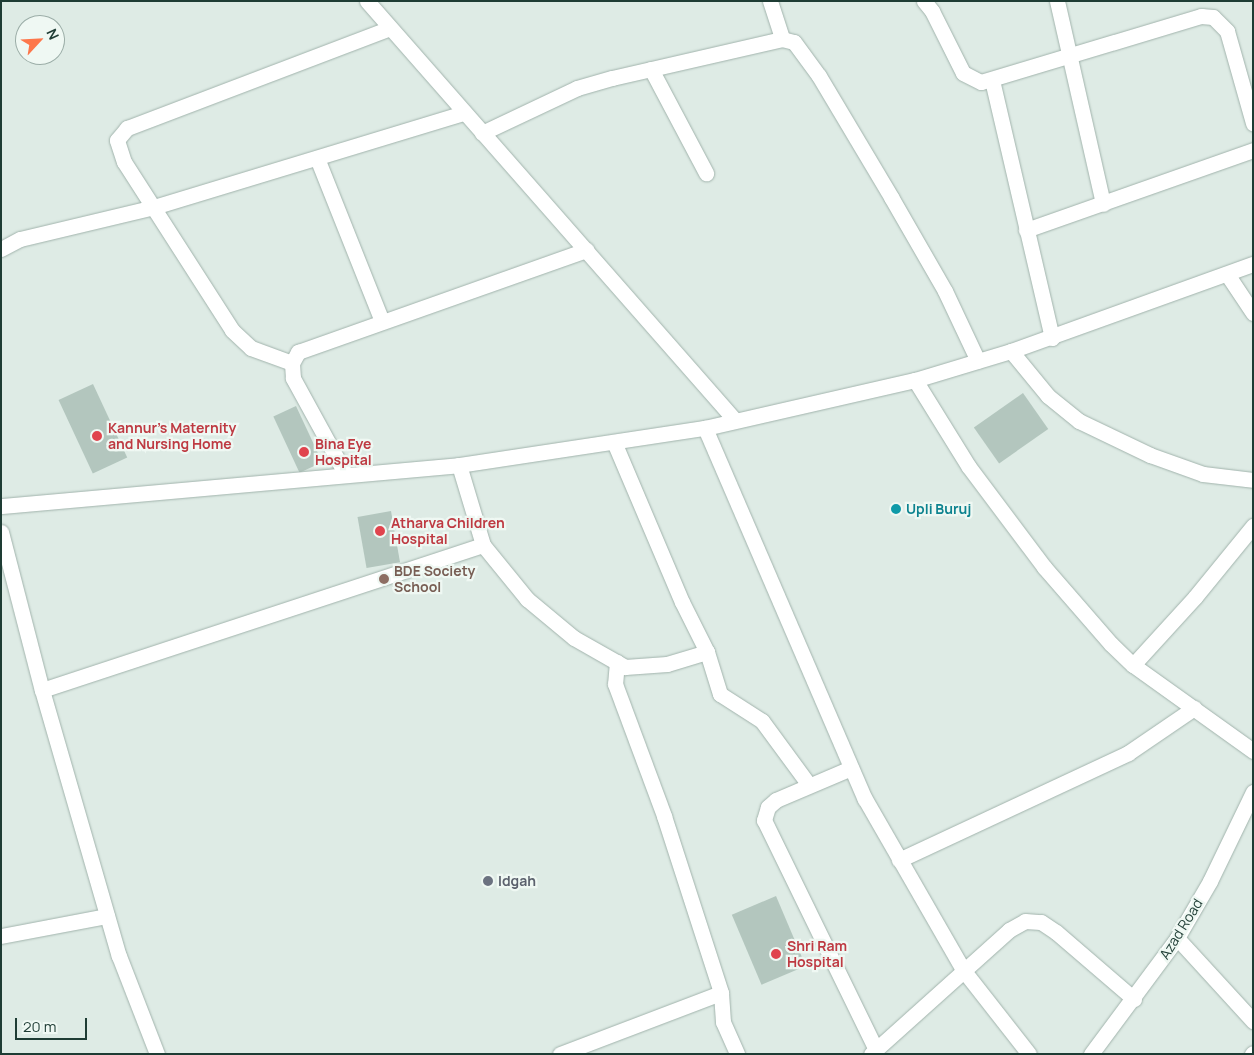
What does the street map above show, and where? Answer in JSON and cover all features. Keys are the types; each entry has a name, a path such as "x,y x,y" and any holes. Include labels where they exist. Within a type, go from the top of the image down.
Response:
{"street":[{"path":"367,1 734,419"},
{"path":"770,1 782,39"},
{"path":"924,1 932,11 963,72 972,80 992,80 1201,16 1213,16 1227,31 1253,123"},
{"path":"1057,1 1103,204"},
{"path":"292,362 251,348 232,330 124,162 116,140 127,128 390,28"},
{"path":"482,133 577,88 650,69 782,39 794,42 803,52 849,124 944,291 978,361"},
{"path":"650,69 706,173"},
{"path":"992,80 1052,338"},
{"path":"1,249 20,239 154,207 464,113"},
{"path":"1026,230 1253,150"},
{"path":"317,158 382,321"},
{"path":"346,475 293,378 292,362 298,352 586,250"},
{"path":"1,506 459,465 705,428 734,419 915,380 1052,338 1253,264"},
{"path":"1228,274 1253,313"},
{"path":"1011,351 1048,396 1079,421 1150,455 1203,474 1253,480"},
{"path":"915,380 969,466 1044,568 1133,665 1253,752"},
{"path":"705,428 865,799 964,972 1029,1054"},
{"path":"614,442 682,602 707,652 720,694 762,721 809,785"},
{"path":"459,465 483,545 527,599 574,638 625,667 667,664 707,652"},
{"path":"1133,665 1195,597 1253,526"},
{"path":"1,532 42,690 107,916 119,956 157,1054"},
{"path":"42,690 483,545"},
{"path":"617,662 615,684 664,816 721,993 723,1022 737,1054"},
{"path":"899,860 1128,753 1194,708"},
{"path":"852,768 776,800 768,807 764,820 873,1052 1009,930 1024,921 1041,922 1134,998"},
{"name":"Azad Road","path":"1091,1054 1177,938 1210,881 1253,792"},
{"path":"1,936 107,916"},
{"path":"1177,938 1253,1021"},
{"path":"560,1054 721,993"}],"building":[{"path":"93,384 127,457 93,473 59,400"},
{"path":"1023,393 1048,429 999,463 974,427"},
{"path":"296,406 322,462 300,473 273,417"},
{"path":"391,511 400,562 367,568 358,517"},
{"path":"776,896 806,966 762,985 732,915"}],"place":[{"name":"Kannur's Maternity and Nursing Home","path":"97,436"},
{"name":"Bina Eye Hospital","path":"304,452"},
{"name":"Upli Buruj","path":"896,509"},
{"name":"Atharva Children Hospital","path":"380,531"},
{"name":"BDE Society School","path":"384,579"},
{"name":"Idgah","path":"488,881"},
{"name":"Shri Ram Hospital","path":"776,954"}]}
